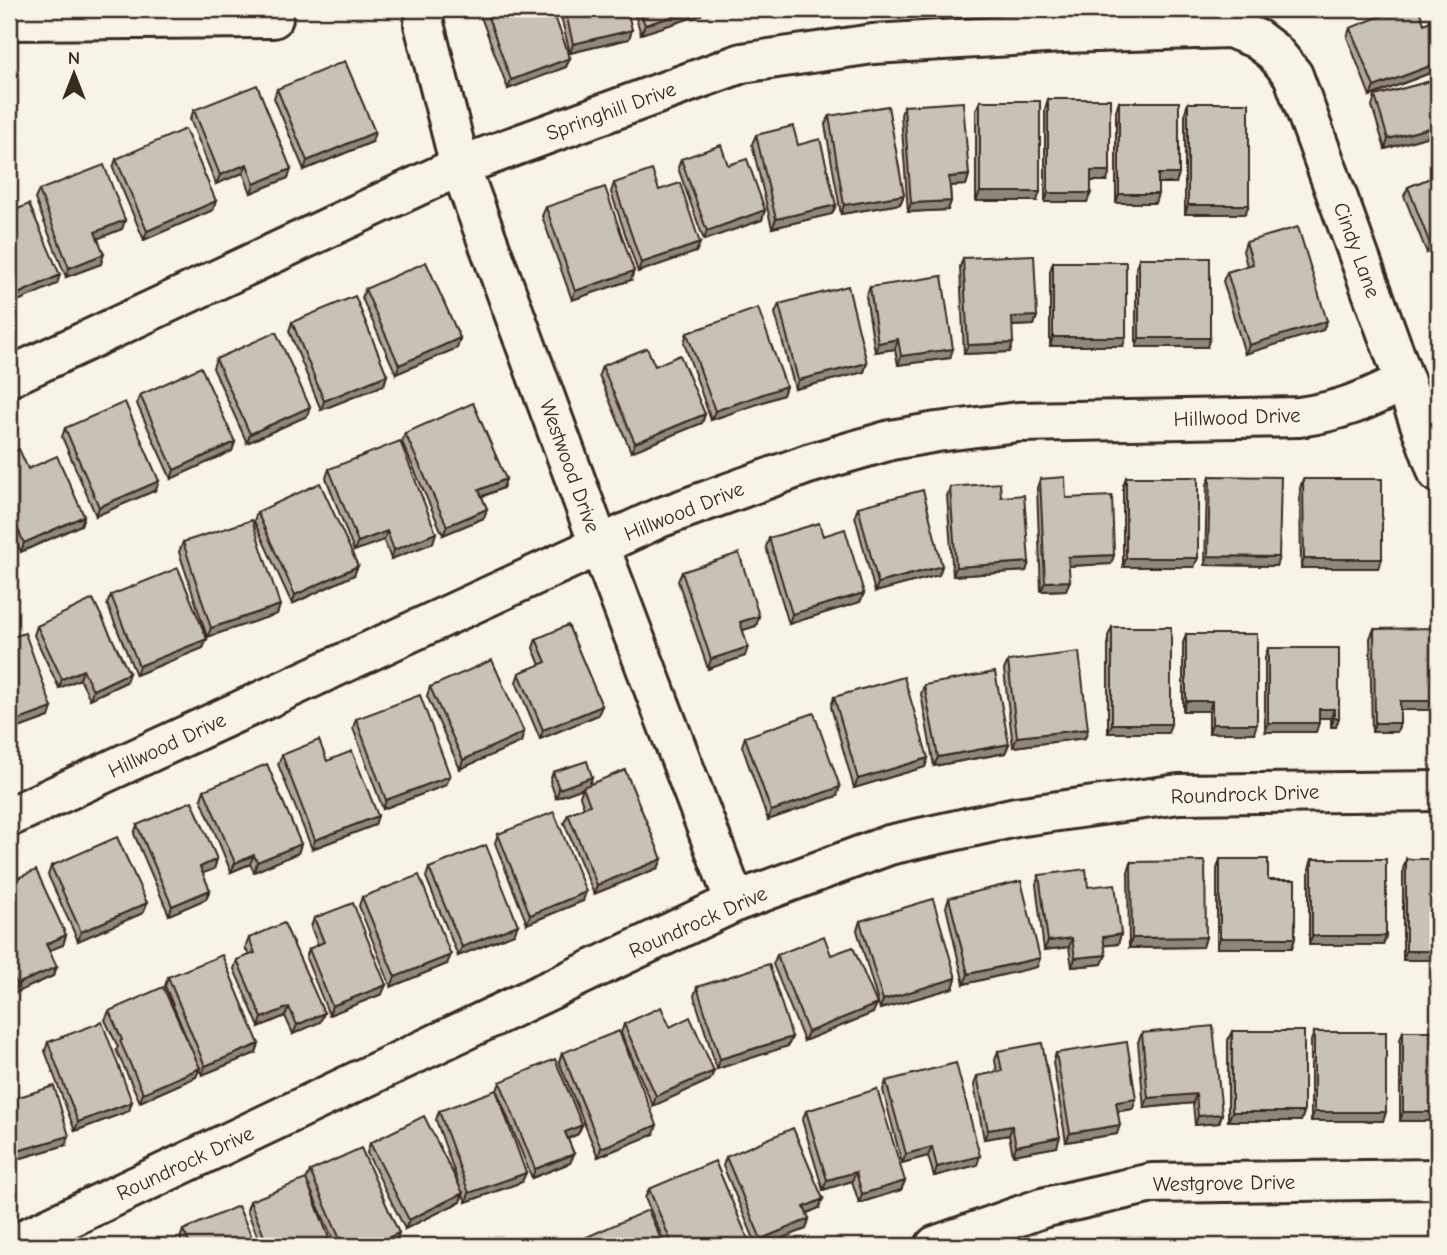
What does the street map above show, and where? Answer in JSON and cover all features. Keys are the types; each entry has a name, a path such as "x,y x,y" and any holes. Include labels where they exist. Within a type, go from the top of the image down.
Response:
{"street":[{"path":"9,20 279,12"},
{"name":"Westwood Drive","path":"424,24 460,166 600,547 735,902"},
{"name":"Springhill Drive","path":"9,377 460,166 742,63 873,44 1063,33 1230,28 1257,39"},
{"name":"Cindy Lane","path":"1257,39 1274,52 1293,75 1438,473"},
{"name":"Hillwood Drive","path":"9,817 659,518 760,480 891,440 1018,422 1299,417 1345,409 1405,380"},
{"name":"Roundrock Drive","path":"10,1246 735,902 890,845 1016,817 1179,794 1438,791"},
{"name":"Westgrove Drive","path":"935,1246 1042,1208 1152,1183 1438,1180"}],"building":[{"path":"485,9 552,9 570,58 511,80"},
{"path":"565,9 627,9 632,30 573,44"},
{"path":"639,9 697,9 645,25"},
{"path":"1399,9 1419,9 1424,24 1438,18 1438,63 1374,87 1350,28"},
{"path":"345,61 375,132 307,161 277,89"},
{"path":"1438,79 1438,147 1433,127 1388,139 1375,96"},
{"path":"257,85 291,169 254,184 247,164 220,175 194,110"},
{"path":"1048,99 1110,99 1110,171 1091,171 1091,193 1048,193"},
{"path":"980,101 1040,101 1040,192 980,192"},
{"path":"963,102 969,175 949,177 951,201 911,203 904,106"},
{"path":"1119,102 1179,102 1179,174 1158,174 1158,194 1119,194"},
{"path":"1188,103 1249,103 1249,205 1188,205"},
{"path":"888,106 904,195 844,205 829,116"},
{"path":"793,126 798,145 820,139 836,205 776,219 756,135"},
{"path":"185,129 216,201 147,231 116,159"},
{"path":"721,145 728,165 747,159 765,210 707,231 681,159"},
{"path":"104,165 125,220 95,232 104,254 69,268 39,190"},
{"path":"652,170 659,190 680,183 700,243 641,263 614,183"},
{"path":"1438,175 1438,241 1430,244 1408,187"},
{"path":"605,187 634,271 575,291 546,207"},
{"path":"29,204 60,275 9,298 9,213"},
{"path":"1298,227 1327,321 1249,345 1227,272 1253,264 1246,242"},
{"path":"1034,255 1037,316 1012,317 1013,343 968,345 963,258"},
{"path":"1139,258 1210,258 1210,338 1139,338"},
{"path":"426,262 460,338 399,365 365,289"},
{"path":"1053,262 1126,262 1126,337 1053,337"},
{"path":"942,276 953,349 901,356 898,339 878,343 870,287"},
{"path":"848,286 867,363 798,380 779,304"},
{"path":"355,296 387,375 324,401 292,322"},
{"path":"758,308 786,386 715,411 687,333"},
{"path":"276,332 310,407 250,434 216,359"},
{"path":"647,348 655,366 680,355 705,414 635,443 602,366"},
{"path":"201,367 235,442 174,470 140,395"},
{"path":"125,402 159,481 99,507 65,428"},
{"path":"473,403 506,479 479,490 487,509 447,526 405,433"},
{"path":"400,441 436,533 394,550 387,531 358,542 329,469"},
{"path":"19,449 28,469 57,456 84,516 24,543 9,509 9,454"},
{"path":"1210,476 1281,477 1279,557 1208,556"},
{"path":"1065,477 1066,498 1112,496 1114,555 1068,557 1070,581 1045,582 1040,479"},
{"path":"1126,477 1198,477 1198,558 1126,558"},
{"path":"1303,479 1382,479 1382,559 1304,559"},
{"path":"320,483 358,566 295,595 257,512"},
{"path":"1000,483 1001,497 1024,495 1029,562 956,567 950,487"},
{"path":"923,490 942,566 878,583 858,507"},
{"path":"252,520 280,605 211,628 183,542"},
{"path":"819,523 823,536 845,529 864,593 792,614 769,538"},
{"path":"739,553 759,616 740,622 748,647 711,659 682,572"},
{"path":"178,568 207,639 139,666 111,595"},
{"path":"93,599 129,673 93,690 83,670 62,679 37,626"},
{"path":"568,625 602,706 543,730 519,673 546,662 536,639"},
{"path":"1112,627 1171,627 1171,724 1112,724"},
{"path":"1438,628 1438,701 1400,701 1400,723 1375,723 1374,629"},
{"path":"25,633 52,708 19,720 12,702 9,703 9,638"},
{"path":"1186,634 1257,634 1257,724 1212,724 1212,701 1186,701"},
{"path":"1268,648 1339,648 1339,718 1334,718 1334,709 1319,709 1319,723 1268,723"},
{"path":"1079,652 1088,729 1017,737 1008,661"},
{"path":"492,660 524,732 463,760 430,687"},
{"path":"995,672 1009,744 938,757 924,685"},
{"path":"904,677 928,758 858,779 834,697"},
{"path":"420,695 450,776 386,800 356,719"},
{"path":"814,713 840,787 771,811 745,737"},
{"path":"319,740 327,761 352,751 378,816 315,840 282,755"},
{"path":"587,761 592,777 559,789 553,772"},
{"path":"267,764 301,844 257,862 254,855 235,863 204,790"},
{"path":"625,770 662,859 597,885 568,814 590,805 583,787"},
{"path":"192,801 217,859 200,867 210,890 172,906 137,825"},
{"path":"554,812 586,892 530,915 498,834"},
{"path":"117,837 147,903 81,932 51,866"},
{"path":"486,845 518,925 462,947 429,868"},
{"path":"1220,859 1268,859 1268,880 1295,880 1295,938 1220,938"},
{"path":"1312,859 1386,859 1386,936 1312,936"},
{"path":"1406,859 1438,859 1438,951 1406,951"},
{"path":"1205,861 1206,937 1132,938 1131,862"},
{"path":"1086,869 1088,887 1115,884 1121,934 1103,937 1106,955 1075,958 1072,938 1048,941 1039,875"},
{"path":"36,870 66,935 46,944 57,967 17,984 9,967 9,905 14,903 9,882"},
{"path":"419,875 451,955 395,977 362,897"},
{"path":"1021,881 1040,958 968,974 949,898"},
{"path":"933,899 956,978 883,1000 860,921"},
{"path":"353,903 386,985 332,1006 309,949 324,942 314,918"},
{"path":"284,923 324,1013 297,1025 289,1007 262,1018 237,960 255,953 249,938"},
{"path":"824,936 831,955 853,947 877,1004 808,1032 777,955"},
{"path":"222,955 259,1044 205,1066 168,977"},
{"path":"769,964 792,1037 720,1059 697,987"},
{"path":"163,987 200,1068 143,1093 109,1011"},
{"path":"661,1007 670,1027 690,1017 714,1071 656,1096 624,1024"},
{"path":"102,1022 132,1102 78,1122 48,1042"},
{"path":"1213,1026 1222,1114 1198,1116 1196,1094 1148,1098 1142,1033"},
{"path":"619,1031 657,1125 601,1148 562,1053"},
{"path":"1232,1031 1304,1031 1304,1112 1232,1112"},
{"path":"1403,1031 1438,1031 1438,1112 1403,1112"},
{"path":"1314,1032 1386,1032 1386,1112 1314,1112"},
{"path":"1127,1042 1136,1099 1116,1102 1120,1125 1070,1133 1056,1053"},
{"path":"1042,1043 1060,1137 1016,1146 1012,1126 988,1130 977,1076 1002,1071 998,1051"},
{"path":"555,1059 582,1125 565,1132 574,1154 535,1169 500,1082"},
{"path":"956,1063 980,1156 937,1167 932,1147 906,1154 886,1081"},
{"path":"54,1086 69,1136 14,1152 9,1134 9,1100"},
{"path":"877,1089 905,1181 862,1194 856,1172 827,1180 806,1111"},
{"path":"496,1090 526,1173 469,1193 439,1111"},
{"path":"424,1116 463,1193 409,1220 370,1143"},
{"path":"793,1128 823,1199 804,1207 809,1219 761,1239 726,1157"},
{"path":"361,1148 399,1233 368,1246 343,1246 310,1171"},
{"path":"715,1161 751,1246 673,1246 649,1189"},
{"path":"306,1179 332,1246 268,1246 250,1201"},
{"path":"238,1206 256,1246 191,1246 183,1230"},
{"path":"648,1210 664,1246 583,1246 580,1240"}]}
